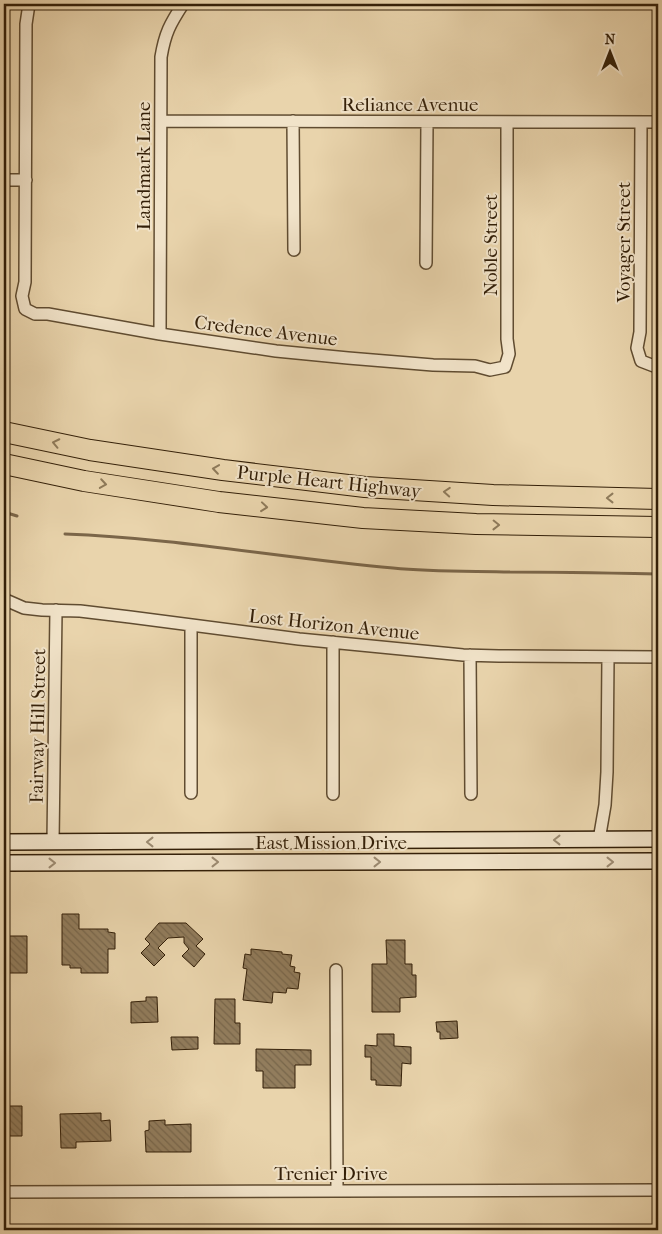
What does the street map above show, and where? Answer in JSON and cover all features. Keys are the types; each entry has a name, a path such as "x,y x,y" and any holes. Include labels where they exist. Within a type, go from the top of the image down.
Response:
{"highway":[{"name":"Purple Heart Highway","path":"4,432 90,450 223,470 365,487 493,495 658,499"},
{"name":"Purple Heart Highway","path":"4,464 84,481 219,502 363,518 476,524 658,527"}],"street":[{"path":"4,180 26,180 26,24 28,4"},
{"name":"Landmark Lane","path":"160,334 161,57 168,28 183,4"},
{"name":"Reliance Avenue","path":"161,121 658,122"},
{"path":"293,121 294,250"},
{"path":"426,263 427,122"},
{"name":"Noble Street","path":"505,367 509,354 507,339 507,122"},
{"name":"Voyager Street","path":"641,122 640,332 637,348 641,361 658,366"},
{"name":"Credence Avenue","path":"26,180 25,282 22,296 25,309 35,314 48,314 160,334 267,350 433,365 475,366 490,370 505,367"},
{"name":"Lost Horizon Avenue","path":"8,601 24,608 90,612 299,639 470,655 658,658"},
{"name":"Fairway Hill Street","path":"53,842 56,610"},
{"path":"191,625 191,793"},
{"path":"332,642 333,794"},
{"path":"470,655 471,794"},
{"path":"455,862 484,855 581,854 595,850 599,840 605,805 608,657"},
{"name":"East Mission Drive","path":"4,842 658,839"},
{"name":"East Mission Drive","path":"4,863 658,862"},
{"path":"336,970 337,1191"},
{"name":"Trenier Drive","path":"4,1192 658,1190"}],"building":[{"path":"62,914 79,914 79,929 108,929 108,932 115,933 115,949 108,949 108,973 81,973 81,968 70,968 70,965 62,965"},
{"path":"159,923 186,923 203,939 196,946 205,954 194,967 182,956 189,949 184,943 184,937 168,938 158,948 165,955 154,966 141,953 150,944 145,939"},
{"path":"4,936 27,936 27,973 4,973"},
{"path":"386,940 405,940 405,964 412,964 412,975 416,975 416,997 400,998 400,1012 372,1012 372,964 387,964"},
{"path":"251,949 282,952 282,954 292,955 290,966 295,967 294,972 300,973 298,989 287,988 286,993 273,992 272,1003 243,1000 247,969 243,968 245,954 251,955"},
{"path":"146,997 157,997 158,1022 131,1023 131,1002 146,1001"},
{"path":"215,999 235,999 235,1023 240,1023 240,1044 214,1044"},
{"path":"457,1021 458,1038 440,1039 440,1032 437,1032 436,1022"},
{"path":"377,1034 394,1034 394,1046 411,1047 411,1064 402,1063 401,1086 376,1085 376,1080 371,1080 371,1057 365,1057 365,1045 377,1046"},
{"path":"171,1037 198,1037 198,1049 172,1050"},
{"path":"256,1049 311,1050 311,1065 295,1065 295,1088 263,1088 263,1071 256,1071"},
{"path":"4,1106 22,1106 22,1136 4,1136"},
{"path":"101,1113 101,1121 110,1120 111,1141 76,1142 76,1148 61,1148 60,1114"},
{"path":"165,1120 165,1125 191,1124 191,1152 146,1152 145,1131 149,1130 149,1121"}],"waterway":[{"path":"4,512 17,516"},
{"path":"65,534 188,544 408,569 658,574"}]}
